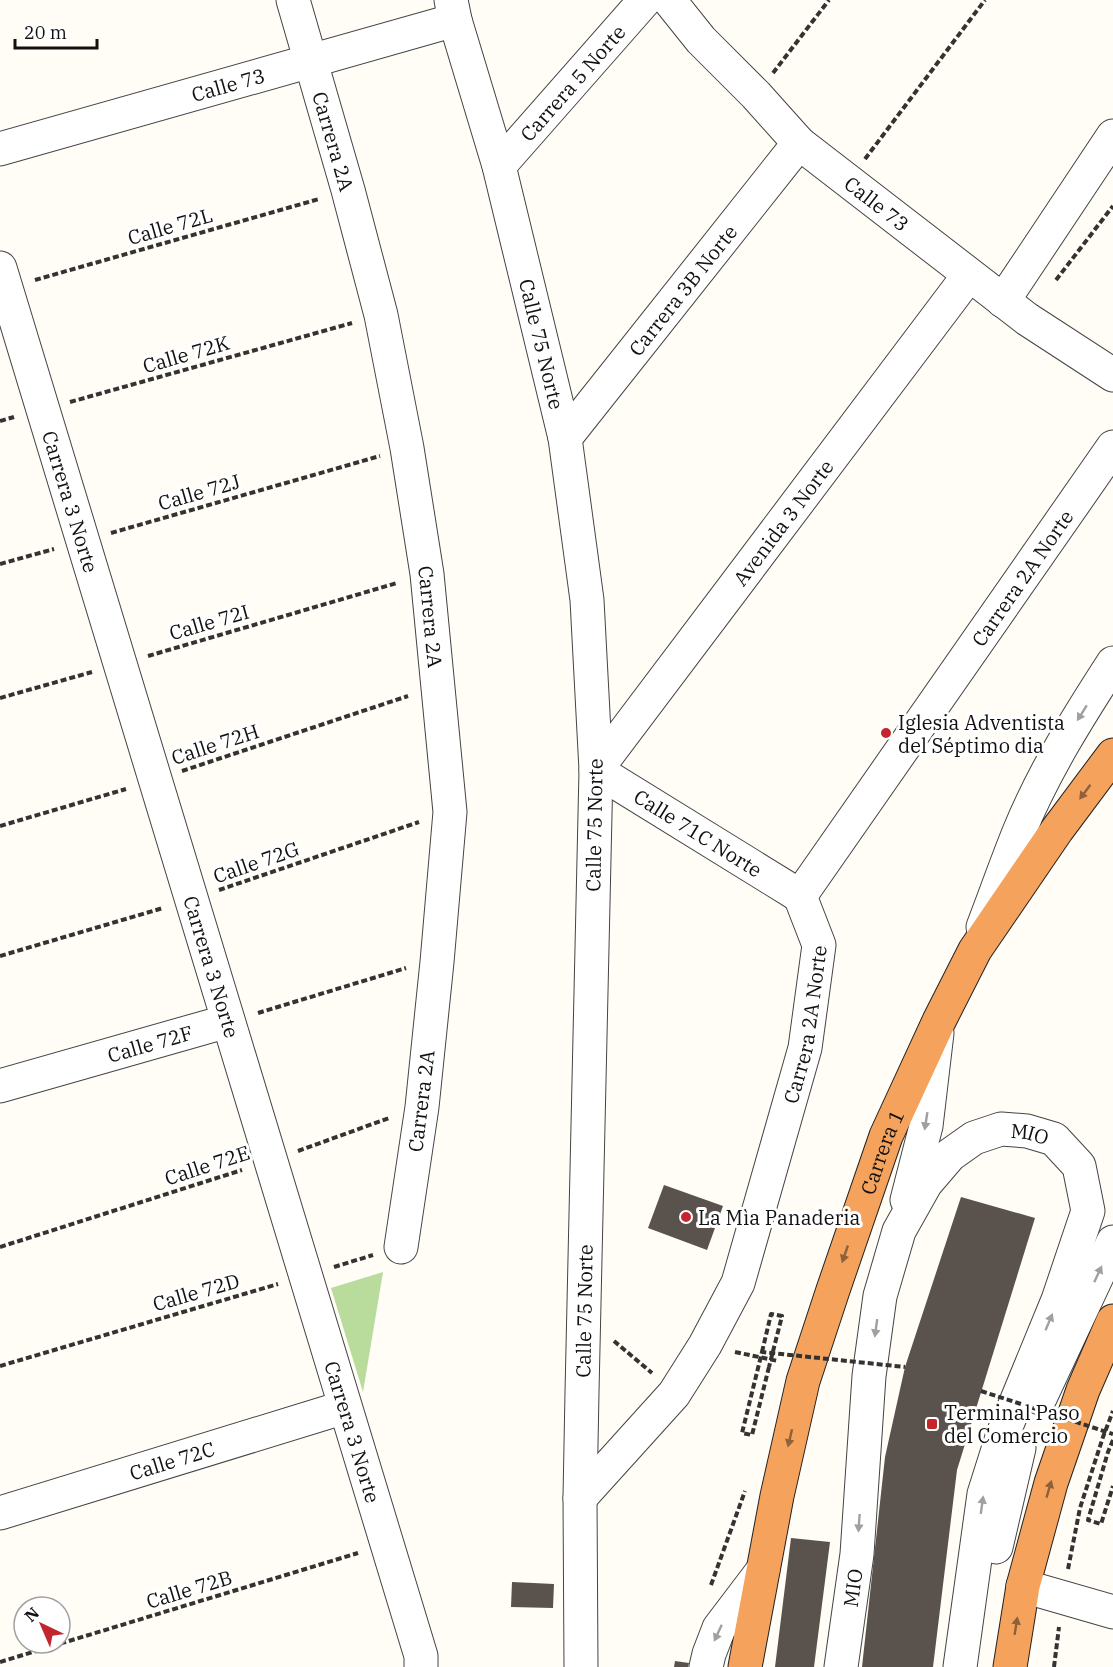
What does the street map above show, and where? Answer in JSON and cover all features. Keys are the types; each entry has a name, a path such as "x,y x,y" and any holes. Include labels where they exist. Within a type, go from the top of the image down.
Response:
{"highway":[{"name":"Carrera 1","path":"745,1667 777,1496 804,1382 886,1136 939,1021 975,950 1057,830 1113,754"},
{"path":"1010,1667 1023,1586 1051,1483 1083,1390 1113,1321"}],"street":[{"name":"Carrera 2A","path":"293,0 348,190 381,315 407,448 427,574 450,812 422,1107 401,1247"},
{"name":"Carrera 5 Norte","path":"499,166 645,0"},
{"name":"Calle 73","path":"669,0 701,40 756,95 799,143 1027,319 1113,375"},
{"name":"Calle 73","path":"0,148 309,61 453,10"},
{"name":"Calle 75 Norte","path":"453,10 499,166 565,438 588,600 596,770 580,1498 581,1667"},
{"path":"1003,301 1113,136"},
{"name":"Carrera 3B Norte","path":"565,438 799,143"},
{"name":"Avenida 3 Norte","path":"596,770 969,275"},
{"name":"Carrera 3 Norte","path":"3,278 421,1656 421,1667"},
{"name":"Carrera 2A Norte","path":"580,1498 674,1394 705,1345 738,1283 805,1048 819,945 800,896 1113,447"},
{"path":"975,950 1019,832 1034,799 1064,742 1113,663"},
{"name":"Calle 71C Norte","path":"596,770 800,896"},
{"name":"Calle 72F","path":"0,1086 228,1021"},
{"path":"899,1231 926,1126 939,1021"},
{"name":"MIO","path":"841,1667 857,1554 869,1376 880,1296 899,1231 926,1183 950,1155 974,1138 1001,1129 1026,1131 1054,1139 1079,1166 1088,1211 1058,1300 1003,1434 984,1494 960,1667"},
{"path":"979,1667 984,1596 1020,1442 1113,1242"},
{"name":"Calle 72C","path":"0,1513 345,1407"},
{"path":"706,1667 719,1628 763,1570"},
{"path":"1023,1586 1113,1612"}],"path":[{"path":"756,95 829,0"},
{"path":"849,181 985,0"},
{"name":"Calle 72L","path":"3,278 348,190"},
{"path":"1055,281 1113,206"},
{"name":"Calle 72K","path":"0,421 381,315"},
{"name":"Calle 72J","path":"0,564 407,448"},
{"name":"Calle 72I","path":"0,698 427,574"},
{"name":"Calle 72H","path":"0,826 155,780 438,687"},
{"name":"Calle 72G","path":"0,956 191,899 450,812"},
{"path":"228,1021 408,968 437,962"},
{"name":"Calle 72E","path":"0,1247 270,1161 422,1107"},
{"name":"Calle 72D","path":"0,1366 401,1247"},
{"path":"771,1314 782,1316 752,1435 742,1433 762,1352 771,1314"},
{"path":"583,1326 597,1327 657,1378"},
{"path":"705,1345 783,1363"},
{"path":"762,1352 905,1367"},
{"path":"981,1391 1113,1434"},
{"path":"1054,1667 1063,1598 1080,1508 1102,1437 1113,1411"},
{"path":"1102,1437 1113,1440 1088,1520 1101,1524 1113,1486"},
{"path":"709,1592 746,1489"},
{"name":"Calle 72B","path":"0,1662 387,1544"}],"green space":[{"path":"383,1272 363,1392 331,1288"}],"building":[{"name":"La Mìa Panaderia","path":"664,1185 723,1206 707,1250 648,1228"},
{"name":"Terminal Paso del Comercio","path":"961,1197 1035,1218 957,1470 933,1667 862,1667 885,1457 905,1367"},
{"path":"791,1538 830,1542 814,1667 775,1667"},
{"path":"512,1582 554,1584 553,1608 511,1607"},
{"path":"675,1661 689,1663 688,1667 674,1667"}],"place":[{"name":"Iglesia Adventista del Séptimo dia","path":"886,733"},
{"name":"La Mìa Panaderia","path":"686,1217"},
{"name":"Terminal Paso del Comercio","path":"932,1424"}]}
